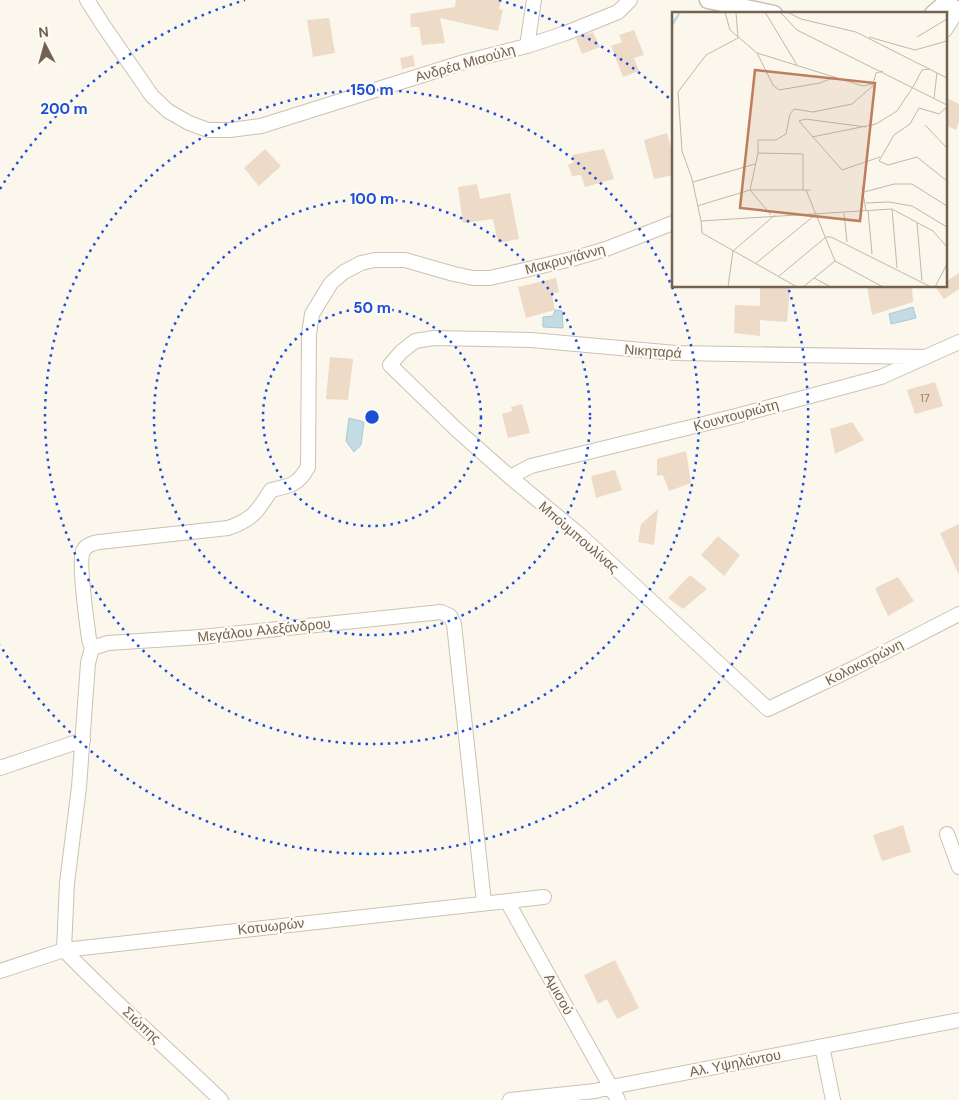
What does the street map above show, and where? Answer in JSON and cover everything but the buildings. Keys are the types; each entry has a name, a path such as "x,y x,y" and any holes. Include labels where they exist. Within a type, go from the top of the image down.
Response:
{"street":[{"name":"Ανδρέα Μιαούλη","path":"88,0 152,96 168,111 189,123 208,130 230,130 261,126 464,62 527,46 618,12 630,0"},
{"path":"527,46 534,0"},
{"path":"708,0 765,12"},
{"path":"935,12 949,0"},
{"path":"946,28 959,8"},
{"name":"Μακρυγιάννη","path":"92,648 89,639 81,560 86,547 100,542 228,528 244,522 255,513 271,490 289,486 302,478 308,467 309,334 312,314 331,283 344,272 361,263 375,260 405,260 472,278 490,278 598,251 672,223"},
{"name":"Νικηταρά","path":"390,365 401,352 415,341 434,338 530,340 676,353 926,357"},
{"name":"Κουντουριώτη","path":"510,477 531,466 727,418 882,377 959,342"},
{"name":"Μπουμπουλίνας","path":"390,365 456,430 581,536 768,709"},
{"name":"Μεγάλου Αλεξάνδρου","path":"92,648 108,643 201,637 441,612 450,616 454,624 484,903"},
{"name":"Κολοκοτρώνη","path":"768,709 854,668 959,614"},
{"path":"64,950 67,883 79,787 88,663 92,648"},
{"path":"0,768 82,740"},
{"path":"947,834 959,867"},
{"name":"Κοτυωρών","path":"0,971 64,950 544,897"},
{"name":"Αμισού","path":"507,901 618,1100"},
{"name":"Σιώπης","path":"64,950 95,982 221,1100"},
{"name":"Αλ. Υψηλάντου","path":"510,1100 591,1096 611,1087 959,1020"},
{"path":"822,1046 833,1100"}],"water":[{"path":"913,307 916,318 891,324 889,314"},
{"path":"555,310 562,311 563,328 543,327 543,317 553,316"},
{"path":"349,418 364,422 361,445 354,452 346,441"}]}
